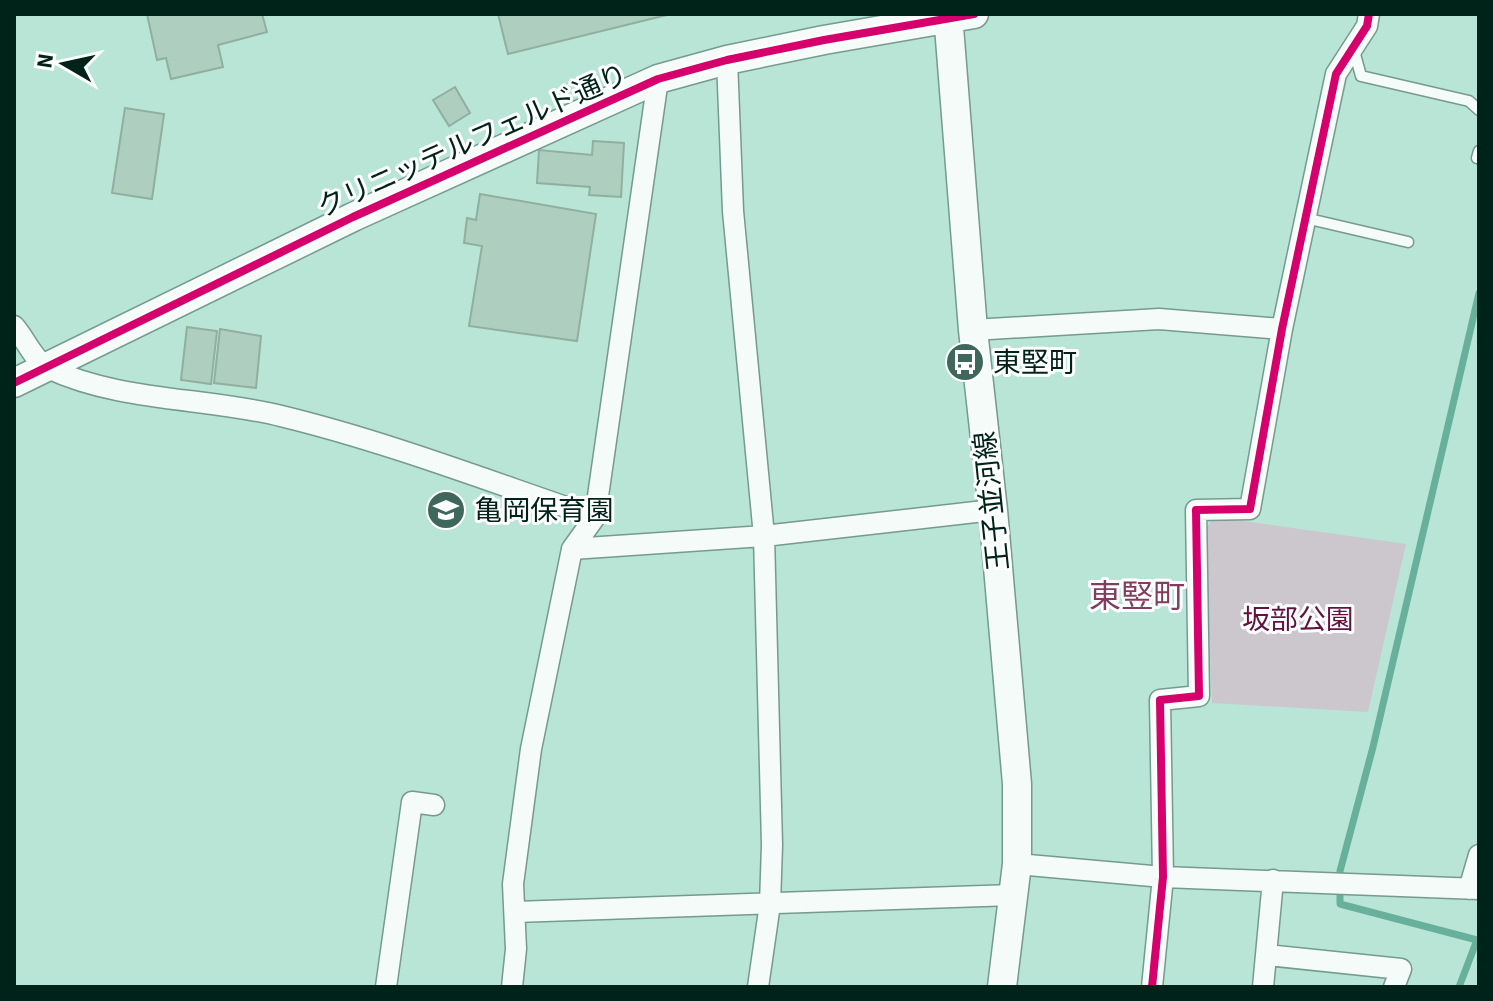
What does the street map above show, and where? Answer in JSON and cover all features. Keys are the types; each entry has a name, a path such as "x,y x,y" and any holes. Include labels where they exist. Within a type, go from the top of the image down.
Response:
{"street":[{"path":"1152,987 1163,877 1160,700 1199,696 1196,510 1250,509 1282,329 1336,74 1367,26 1369,14"},
{"name":"クリニッテルフェルド通り","path":"14,383 353,217 658,79 727,60 956,15"},
{"name":"王子並河線","path":"956,15 973,330 993,510 1017,784 1017,864 1002,987"},
{"path":"727,60 733,211 764,536 772,845 770,904 758,987"},
{"path":"512,987 516,949 513,884 531,749 572,549 595,517 658,79"},
{"path":"973,330 1159,319 1282,329"},
{"path":"14,326 44,367 83,381 141,394 277,415 360,436 595,517"},
{"path":"572,549 764,536 993,510"},
{"path":"386,987 412,802 434,805"},
{"path":"1017,864 1163,877 1474,889 1479,855"},
{"path":"1263,987 1273,880"},
{"path":"515,912 1013,895"},
{"path":"1267,955 1401,969 1394,987"}],"lane":[{"path":"1353,47 1361,76 1469,101 1479,110"},
{"path":"1305,218 1408,242"}],"green space":[{"name":"坂部公園","path":"1215,517 1406,544 1368,712 1212,703 1205,529"}],"building":[{"path":"147,14 262,14 267,32 218,45 223,67 171,79 166,58 157,60"},
{"path":"498,14 671,14 508,54"},
{"path":"455,87 470,113 449,126 433,100"},
{"path":"125,108 164,114 152,199 112,193"},
{"path":"593,141 624,143 621,197 589,195 590,187 537,183 539,150 592,155"},
{"path":"480,194 596,214 577,341 469,326 482,246 464,243 467,218 476,220"},
{"path":"187,327 217,331 211,384 181,380"},
{"path":"220,329 261,336 256,388 214,383"}],"waterway":[{"path":"1459,987 1477,940 1340,904 1340,871 1373,747 1479,293"}],"cycle path":[{"path":"14,383 353,217 658,79 727,60 824,40 974,14"},
{"path":"1152,987 1163,877 1160,700 1199,696 1196,510 1250,509 1282,329 1336,74 1367,26 1369,14"}],"place":[{"name":"東堅町","path":"965,362"},
{"name":"亀岡保育園","path":"446,510"}],"district":[{"name":"東竪町","path":"1137,596"}]}
